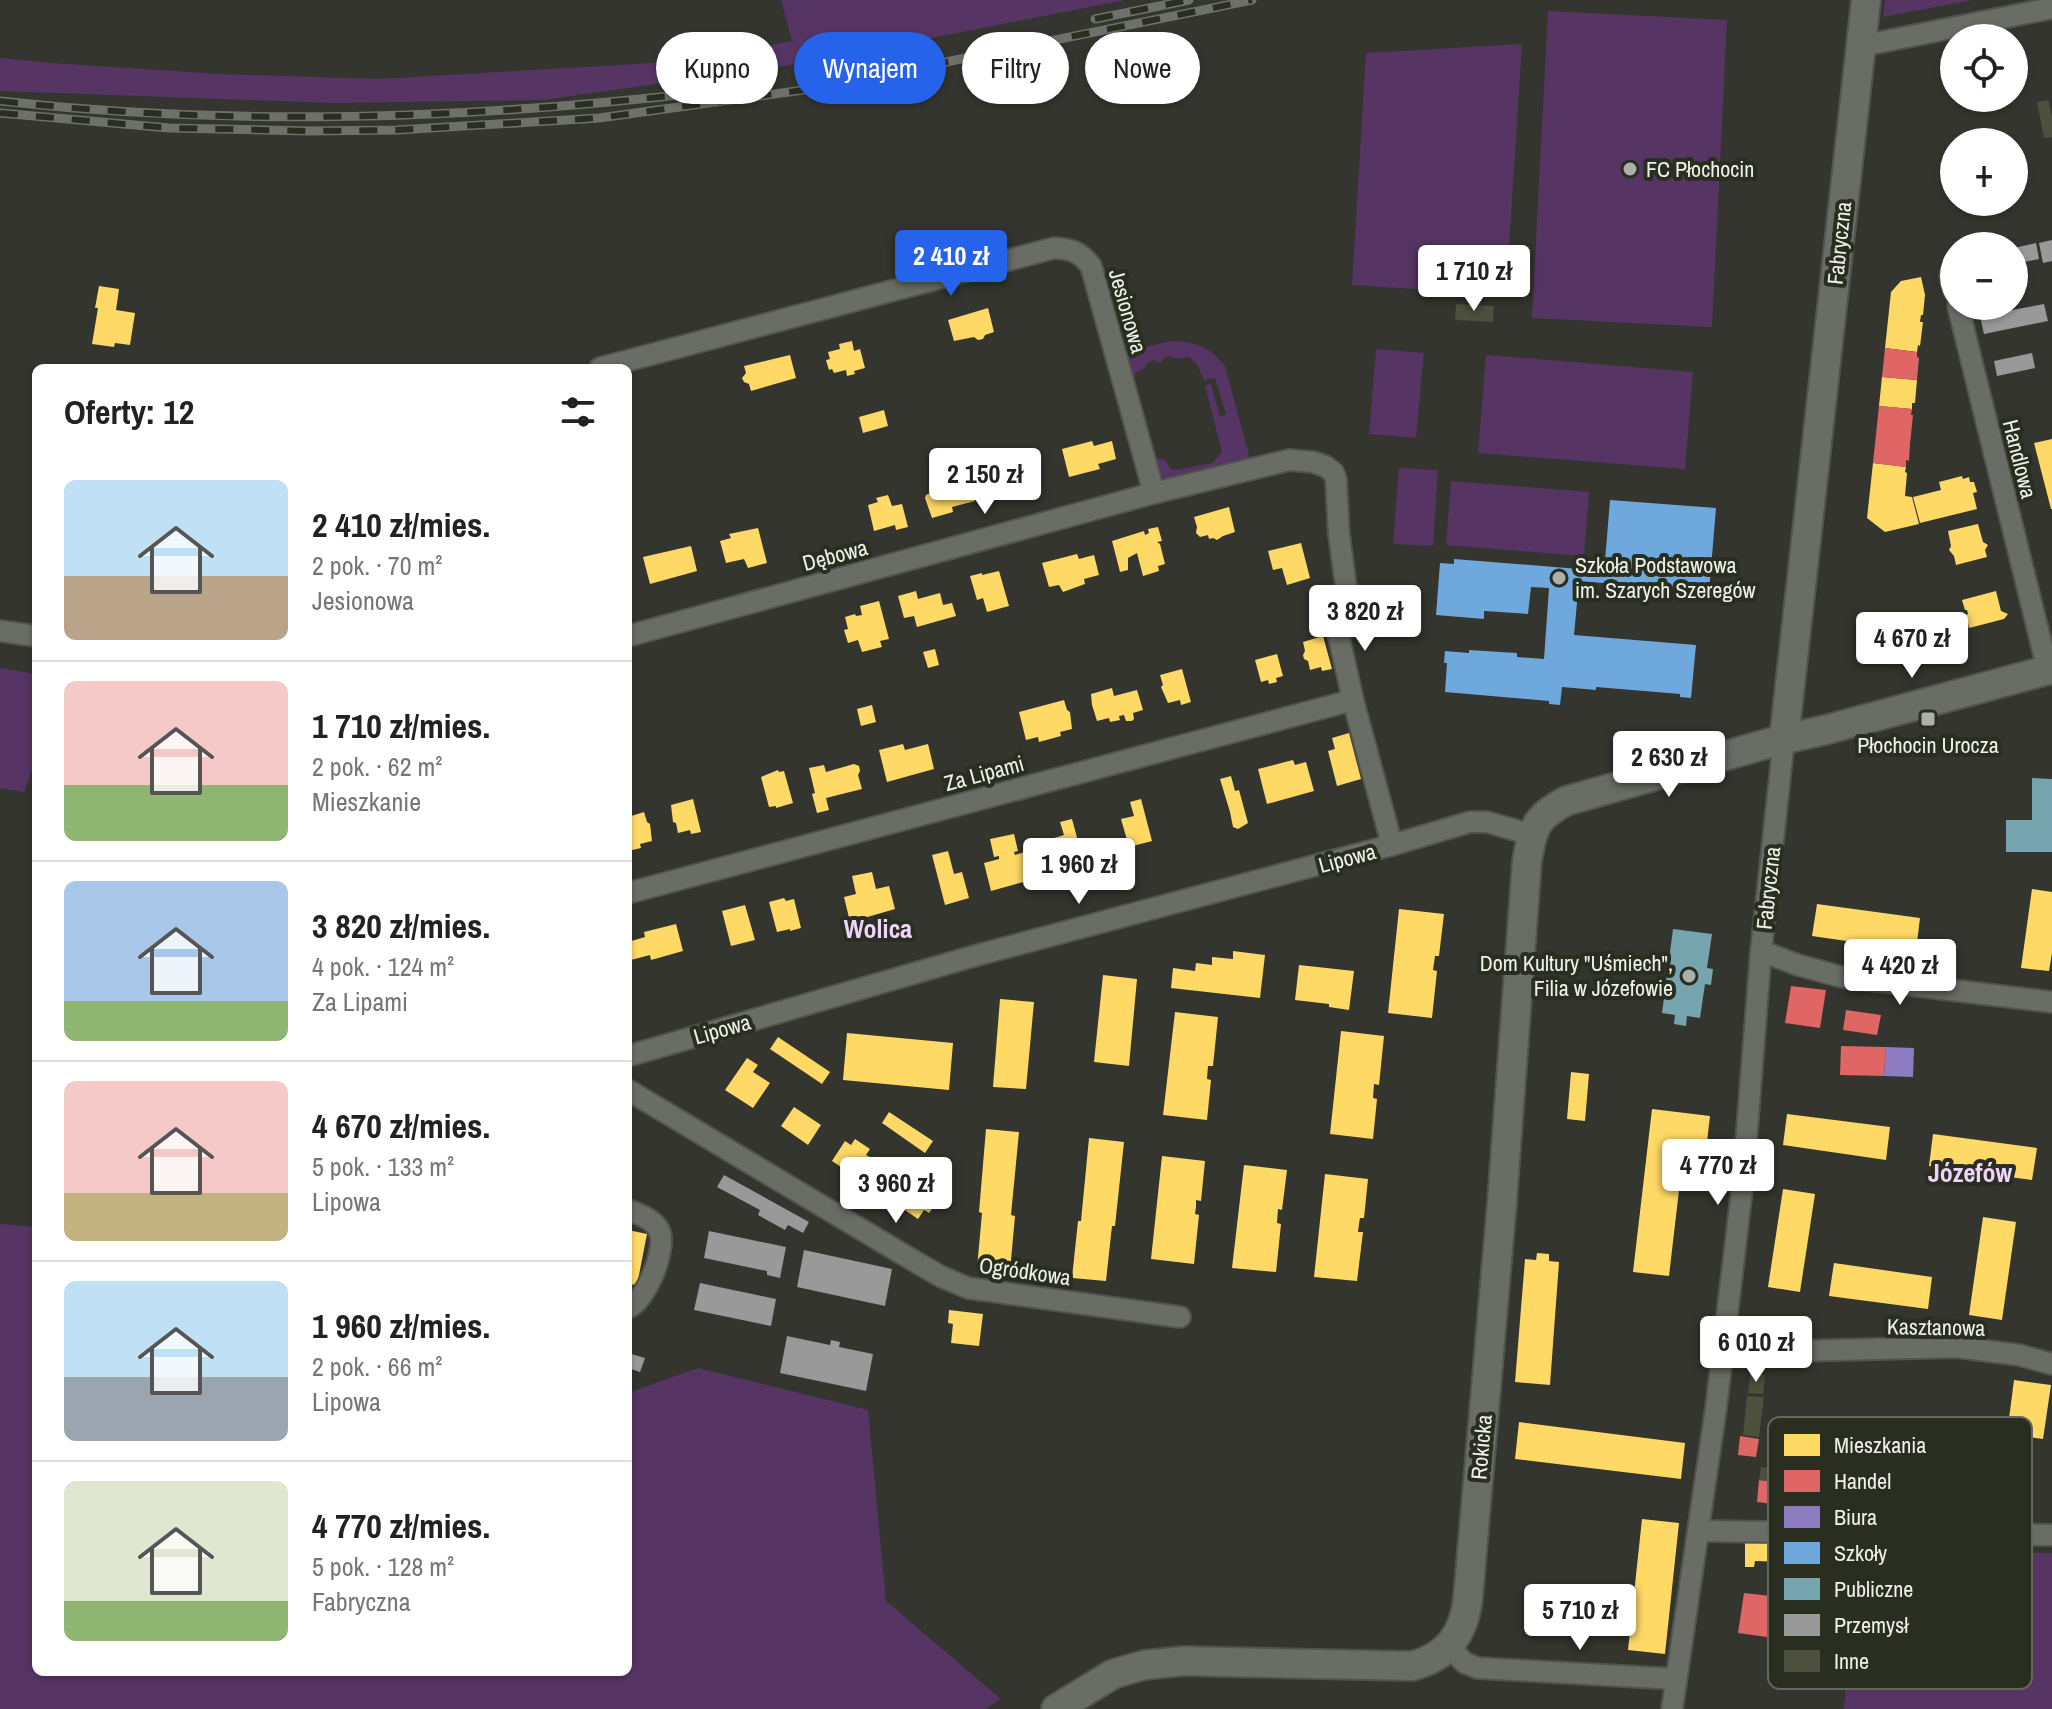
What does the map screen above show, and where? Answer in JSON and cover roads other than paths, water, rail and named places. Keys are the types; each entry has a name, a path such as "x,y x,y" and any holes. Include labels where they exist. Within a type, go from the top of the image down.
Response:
{"main road":[{"name":"Fabryczna","path":"1784,739 1866,0"},
{"path":"1532,835 1539,819 1566,801 1784,739 2050,670"},
{"name":"Rokicka","path":"1448,1646 1462,1628 1468,1598 1527,861 1532,835"},
{"path":"1056,1709 1113,1674 1144,1665 1184,1661 1412,1666 1431,1659 1448,1646"}],"street":[{"path":"1861,46 2052,8"},
{"name":"Jesionowa","path":"615,364 1054,248 1071,249 1081,254 1091,266 1154,493"},
{"name":"Handlowa","path":"1962,320 2050,670"},
{"name":"Dębowa","path":"632,635 1154,493 1289,460 1313,462 1325,466 1336,479 1347,594 1336,624 1353,700"},
{"path":"0,631 32,635"},
{"path":"1353,700 1392,845"},
{"name":"Za Lipami","path":"632,892 1353,700"},
{"name":"Fabryczna","path":"1672,1709 1699,1531 1743,1181 1761,951 1784,739"},
{"name":"Lipowa","path":"632,1055 974,956 1470,822 1487,822 1532,835"},
{"path":"1761,951 1842,977 2052,1002"},
{"name":"Ogródkowa","path":"632,1092 940,1276 968,1288 1180,1317"},
{"path":"632,1212 649,1219 659,1229 662,1239 651,1281 632,1306"},
{"name":"Kasztanowa","path":"1722,1353 1957,1347 2019,1355 2052,1364"},
{"path":"1699,1531 1768,1532"},
{"path":"2032,1535 2052,1535"},
{"path":"1448,1646 1465,1663 1478,1668 1676,1679"}],"railway":[{"path":"1095,19 1189,0"},
{"path":"0,113 169,128 310,131 397,130 599,118 818,88 1252,0"},
{"path":"0,101 88,109 265,117 441,114 656,97"}],"place":[{"name":"FC Płochocin","path":"1630,169"},
{"name":"Szkoła Podstawowa im. Szarych Szeregów","path":"1559,578"},
{"name":"Płochocin Urocza","path":"1928,719"},
{"name":"Dom Kultury \"Uśmiech\", Filia w Józefowie","path":"1689,976"}],"district":[{"name":"Wolica","path":"878,928"},
{"name":"Józefów","path":"1970,1172"}]}
